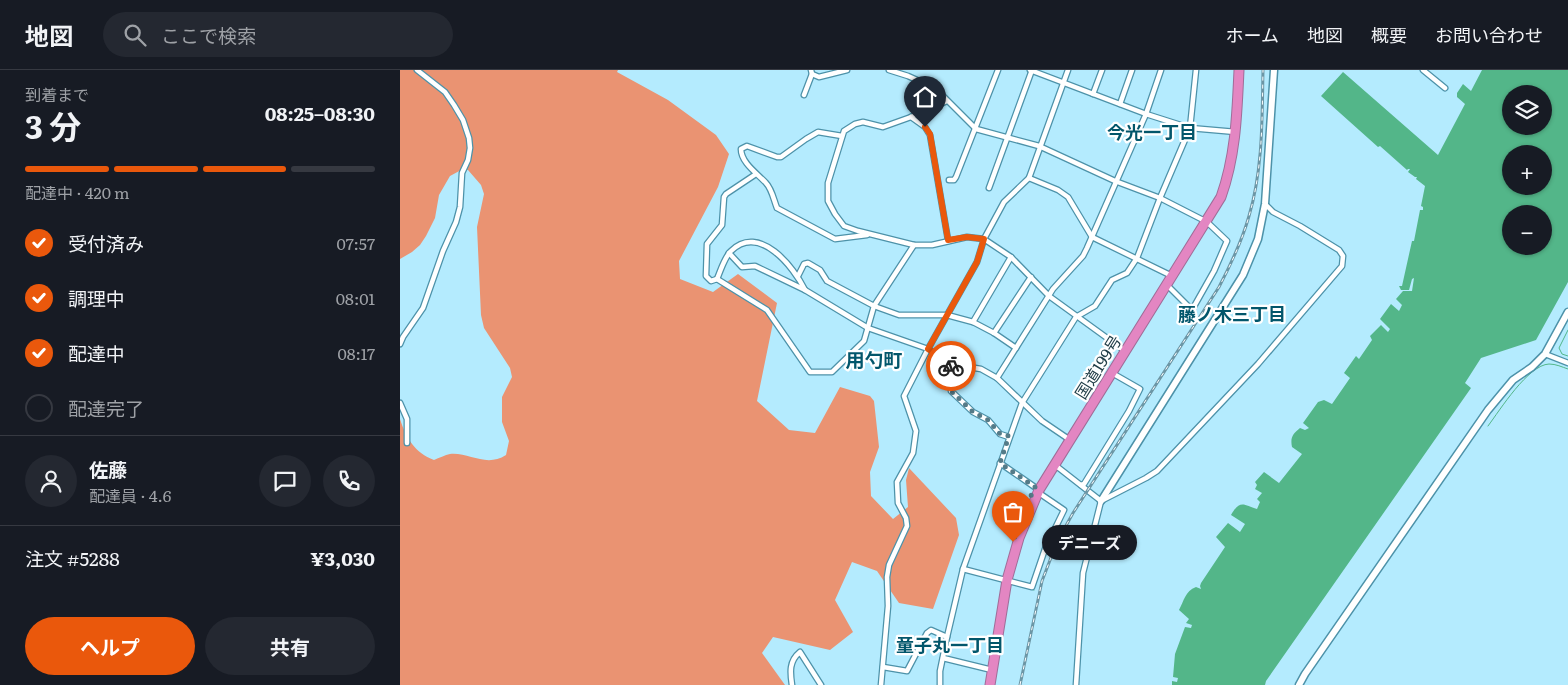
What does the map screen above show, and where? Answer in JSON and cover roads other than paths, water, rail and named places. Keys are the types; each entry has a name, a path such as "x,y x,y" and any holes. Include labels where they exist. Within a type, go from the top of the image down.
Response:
{"highway":[{"name":"国道199号","path":"986,685 1005,580 1018,538 1038,490 1068,438 1221,197 1234,150 1234,70"},
{"name":"国道199号","path":"1233,132 1239,70"},
{"name":"国道199号","path":"1038,490 1068,438 1112,372 1123,350 1167,285 1170,275"},
{"name":"国道199号","path":"990,670 990,685"}],"street":[{"path":"400,344 423,308 443,251 456,222 460,208 462,173 468,160 470,148 463,120 454,105 445,92 417,70"},
{"path":"804,95 811,72 819,77 847,70"},
{"path":"889,70 935,88 976,129 1039,146 1116,181 1160,198 1204,221 1227,241 1214,272 1192,310 1167,285"},
{"path":"908,76 911,70"},
{"path":"948,180 954,180 956,177 998,70"},
{"path":"989,188 1031,70 1146,114 1190,128 1233,132"},
{"path":"881,685 888,606 887,577 889,565 907,526 906,518 898,503 897,482 913,453 916,432 904,396 946,315 977,262 984,239 1004,202 1029,178 1068,70"},
{"path":"1093,94 1102,70"},
{"path":"1120,104 1132,70"},
{"path":"997,378 1049,296 1083,256 1146,114 1161,70"},
{"path":"940,685 943,658 962,569 1022,403 1076,317 1095,306 1112,280 1127,273 1137,258 1190,128 1196,70"},
{"path":"1076,685 1084,573 1101,501 1243,275 1258,239 1265,204 1274,70"},
{"path":"1423,70 1445,88"},
{"path":"947,101 883,127 863,122 855,124 844,131 828,183 828,201 834,214 844,226 914,244 932,245 967,237 984,239 1011,257 1049,296 1123,350"},
{"path":"911,117 925,127 930,134 948,240"},
{"path":"842,136 818,132 781,157 753,147 744,146 741,154 756,174 767,184 777,208 835,239 870,234"},
{"path":"756,174 724,197 722,225 707,244 706,276 711,281 717,279 729,253 741,244 750,242 763,246 783,257 798,276 805,290"},
{"path":"1029,178 1058,190 1068,197 1092,237 1170,275"},
{"path":"1101,501 1157,471 1258,364 1342,266 1340,250 1273,212 1265,204"},
{"path":"717,279 767,310 810,372 832,372 864,341 874,306 914,244"},
{"path":"729,253 742,267 755,266 805,290 868,328 928,349 951,364 981,369 997,378 1042,421 1068,438"},
{"path":"973,322 1011,257"},
{"path":"798,276 804,264 808,263 820,270 827,281 874,306 899,315 946,315 973,322 1016,348"},
{"path":"994,333 1031,277"},
{"path":"1300,685 1305,674 1488,410 1513,380 1545,354 1568,312"},
{"path":"1545,354 1568,363"},
{"path":"951,364 951,391 973,412 988,420 1000,434 1009,436"},
{"path":"1081,485 1084,484 1129,411 1140,389 1112,372"},
{"path":"400,403 407,419 407,443"},
{"path":"962,569 1032,587 1045,549 1064,510 1000,463"},
{"path":"1054,464 1101,501"},
{"path":"883,667 907,671 927,633 931,630 947,637"},
{"path":"792,685 791,666 793,660 800,652 821,685"},
{"path":"943,658 990,670"}],"waterway":[{"path":"1568,330 1559,348 1562,354 1568,356"},
{"path":"1488,426 1515,389 1532,372 1541,366 1549,364 1568,369"},
{"path":"1018,586 1034,590"}],"railway":[{"path":"1020,685 1042,581 1057,542 1073,513 1219,287 1240,243 1254,198 1257,180 1261,144 1263,70"}],"place":[{"name":"デニーズ","path":"1013,542"}],"district":[{"name":"今光一丁目","path":"1152,133"},
{"name":"藤ノ木三丁目","path":"1232,315"},
{"name":"用勺町","path":"874,360"},
{"name":"童子丸一丁目","path":"950,646"}]}
